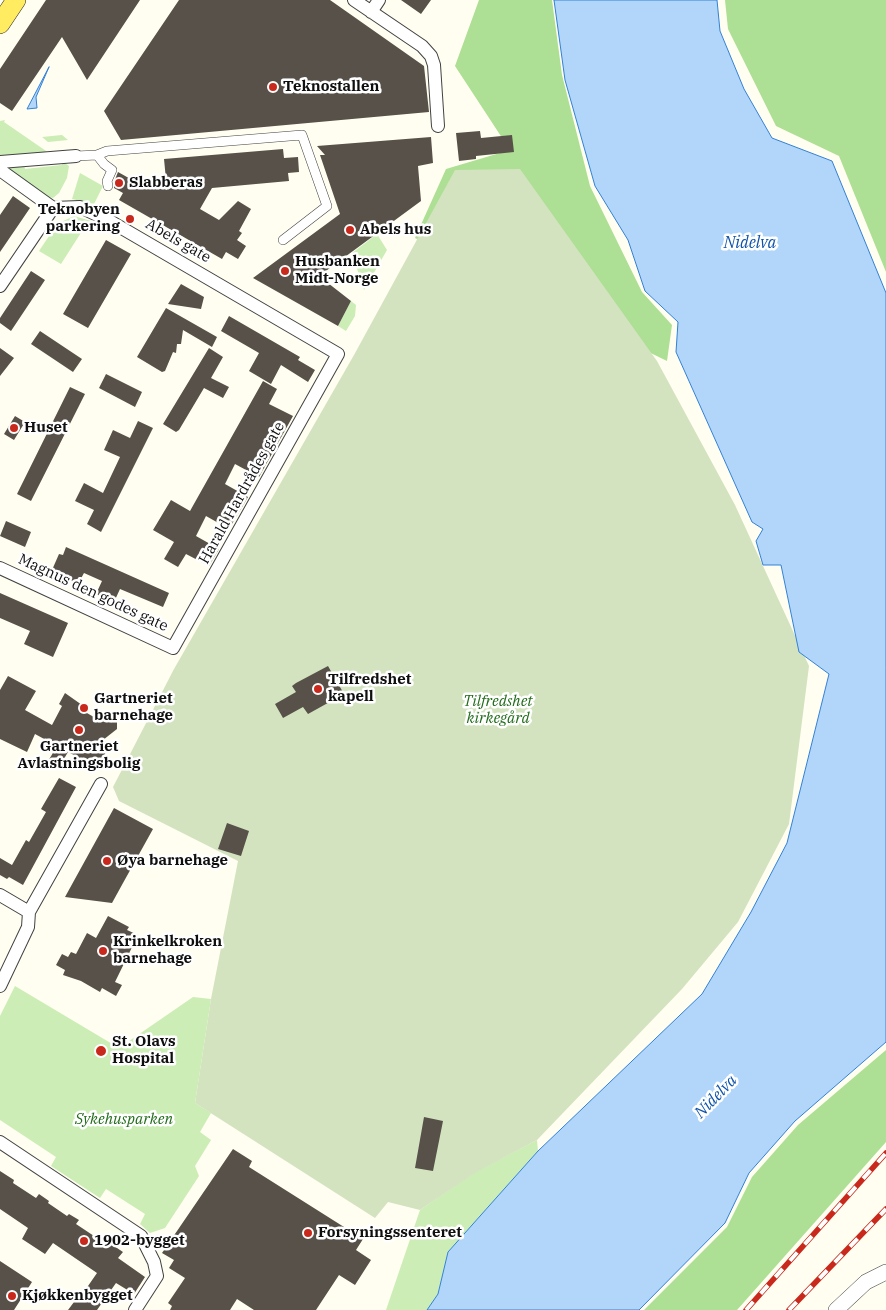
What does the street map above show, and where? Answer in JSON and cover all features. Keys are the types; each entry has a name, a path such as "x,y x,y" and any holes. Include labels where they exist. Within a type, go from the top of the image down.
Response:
{"main road":[{"path":"0,24 16,0"}],"street":[{"path":"354,0 422,46 431,56 434,65 438,126"},
{"path":"371,12 379,0"},
{"path":"0,162 97,156 107,151 302,135 327,206 282,240"},
{"path":"97,156 112,170 107,181 108,186"},
{"path":"0,170 53,208 0,286"},
{"name":"Abels gate","path":"53,208 80,206 100,215 338,354"},
{"name":"Harald Hardrådes gate","path":"173,648 338,354"},
{"name":"Magnus den godes gate","path":"0,568 173,648"},
{"path":"0,986 28,927 29,912 101,784"},
{"path":"0,895 29,912"},
{"path":"0,1142 141,1236 154,1262 157,1276 135,1310"},
{"path":"836,1310 866,1282 886,1272"}],"green space":[{"path":"479,0 552,0 562,75 590,186 642,292 672,325 667,361 415,238 446,169 510,150 455,66"},
{"path":"725,0 886,0 886,272 839,156 776,126 728,29"},
{"path":"5,120 4,122 49,153 0,157 0,121"},
{"path":"62,135 68,140 48,142 42,137"},
{"path":"62,161 69,166 67,178 59,193 53,198 4,165 24,164 25,169 62,165"},
{"name":"Tilfredshet kirkegård","path":"520,169 657,361 735,505 809,666 789,824 738,922 682,989 537,1140 475,1173 420,1210 388,1202 375,1218 195,1103 211,999 238,861 119,801 113,787 174,669 354,355 455,170"},
{"path":"80,173 103,186 94,204 72,199"},
{"path":"74,216 91,221 93,227 84,228 61,264 39,251 57,224"},
{"path":"377,234 387,250 364,290 352,253"},
{"path":"351,301 356,305 355,316 346,331 338,326"},
{"name":"Sykehusparken","path":"15,986 119,1048 193,997 211,999 195,1103 211,1113 200,1132 211,1140 195,1166 199,1176 165,1228 150,1233 140,1224 145,1214 106,1189 100,1198 51,1166 56,1157 0,1120 0,1016"},
{"path":"886,1050 886,1142 737,1310 644,1310 727,1227 752,1177 798,1125"},
{"path":"537,1140 538,1151 448,1252 438,1294 427,1310 386,1310 420,1210 474,1173"}],"water":[{"name":"Nidelva","path":"554,0 717,0 720,31 744,89 772,138 832,161 886,293 886,1042 795,1121 749,1173 725,1223 639,1310 427,1310 438,1294 448,1252 538,1151 702,994 751,912 787,843 829,674 799,652 781,565 763,565 756,541 763,529 752,522 676,352 678,322 645,291 628,240 595,186 565,80"},
{"path":"49,67 36,97 37,108 27,109"}],"building":[{"path":"46,0 140,0 87,80 62,37 12,111 0,103 0,69"},
{"name":"Teknostallen","path":"179,0 330,0 424,66 429,112 121,140 104,111"},
{"path":"401,0 431,0 421,14"},
{"path":"480,131 481,138 512,135 514,152 476,156 476,159 459,161 456,133"},
{"name":"Abels hus","path":"431,137 433,163 418,166 421,201 319,276 351,301 338,326 253,278 340,214 320,155 325,155 317,146"},
{"path":"283,149 284,158 298,157 299,172 288,173 289,181 212,188 200,209 219,220 238,201 251,209 239,231 242,233 237,240 246,246 238,259 226,252 222,259 119,200 123,193 114,188 118,172 143,186 148,179 167,190 164,159"},
{"path":"13,196 30,208 0,252 0,215"},
{"path":"106,240 131,254 88,328 63,314"},
{"path":"31,271 45,280 11,331 0,323 0,318"},
{"path":"181,284 204,297 201,309 168,304"},
{"path":"166,308 217,337 212,347 183,330 181,344 177,344 176,353 173,352 165,371 162,372 137,357"},
{"path":"229,316 300,357 298,360 315,370 308,382 281,365 271,384 249,371 259,353 221,331"},
{"path":"40,331 82,359 73,372 31,344"},
{"path":"0,348 14,358 0,376"},
{"path":"209,348 223,357 211,378 229,387 223,398 204,388 176,432 163,424"},
{"path":"106,374 142,392 135,407 99,388"},
{"path":"263,381 277,389 269,404 293,416 259,477 235,464 225,484 248,497 229,529 206,516 196,536 219,549 209,566 186,554 178,567 164,559 174,542 153,530 171,500 190,511"},
{"path":"70,387 85,394 31,501 17,494"},
{"name":"Huset","path":"15,416 25,422 14,440 4,434"},
{"path":"138,421 153,428 101,532 87,524 94,510 75,501 84,483 103,493 120,457 104,450 113,430 130,438"},
{"path":"6,521 31,532 25,547 0,536"},
{"path":"66,547 169,593 163,607 120,589 114,602 96,594 102,581 84,573 78,584 52,570 59,554 63,555"},
{"path":"0,593 68,623 53,657 24,644 30,631 0,618"},
{"name":"Tilfredshet kapell","path":"328,666 344,694 308,714 303,707 283,718 275,704 296,692 292,686 296,683"},
{"path":"8,676 36,691 25,710 52,725 62,706 59,704 65,693 82,705 80,709 99,720 101,716 117,721 117,729 103,740 110,744 98,767 68,752 58,769 47,763 57,746 35,734 27,752 0,739 0,690"},
{"path":"59,778 76,787 23,885 9,877 7,879 0,875 0,858 12,865 26,840 29,842 46,812 41,809"},
{"path":"114,808 153,829 112,903 65,897"},
{"path":"227,823 249,831 241,856 218,849"},
{"path":"108,916 129,927 127,930 138,935 115,982 122,985 116,996 102,988 100,992 81,981 63,975 65,970 56,965 62,954 68,957 71,952 76,954 87,933 96,938"},
{"path":"424,1117 443,1121 433,1171 415,1168"},
{"name":"Forsyningssenteret","path":"233,1149 252,1161 249,1167 363,1239 356,1250 371,1260 355,1285 339,1275 316,1310 254,1310 237,1299 230,1310 170,1310 172,1306 168,1303 185,1278 169,1268 174,1260 162,1253"},
{"name":"1902-bygget","path":"0,1171 14,1180 13,1183 36,1198 39,1194 49,1201 48,1203 67,1216 69,1214 79,1220 76,1224 123,1252 118,1258 145,1277 134,1294 116,1283 97,1310 68,1310 77,1298 79,1299 97,1273 53,1243 45,1254 22,1239 28,1228 0,1209"},
{"name":"Kjøkkenbygget","path":"0,1261 32,1282 14,1310 0,1310"}],"railway":[{"path":"746,1310 886,1153"},
{"path":"789,1310 886,1209"}],"place":[{"name":"Teknostallen","path":"273,87"},
{"name":"Slabberas","path":"119,183"},
{"name":"Teknobyen parkering","path":"130,219"},
{"name":"Abels hus","path":"350,230"},
{"name":"Husbanken Midt-Norge","path":"285,271"},
{"name":"Huset","path":"14,428"},
{"name":"Tilfredshet kapell","path":"318,689"},
{"name":"Gartneriet barnehage","path":"84,708"},
{"name":"Gartneriet Avlastningsbolig","path":"79,730"},
{"name":"Øya barnehage","path":"107,861"},
{"name":"Krinkelkroken barnehage","path":"103,951"},
{"name":"St. Olavs Hospital","path":"101,1051"},
{"name":"Forsyningssenteret","path":"308,1233"},
{"name":"1902-bygget","path":"84,1241"},
{"name":"Kjøkkenbygget","path":"12,1296"}]}
